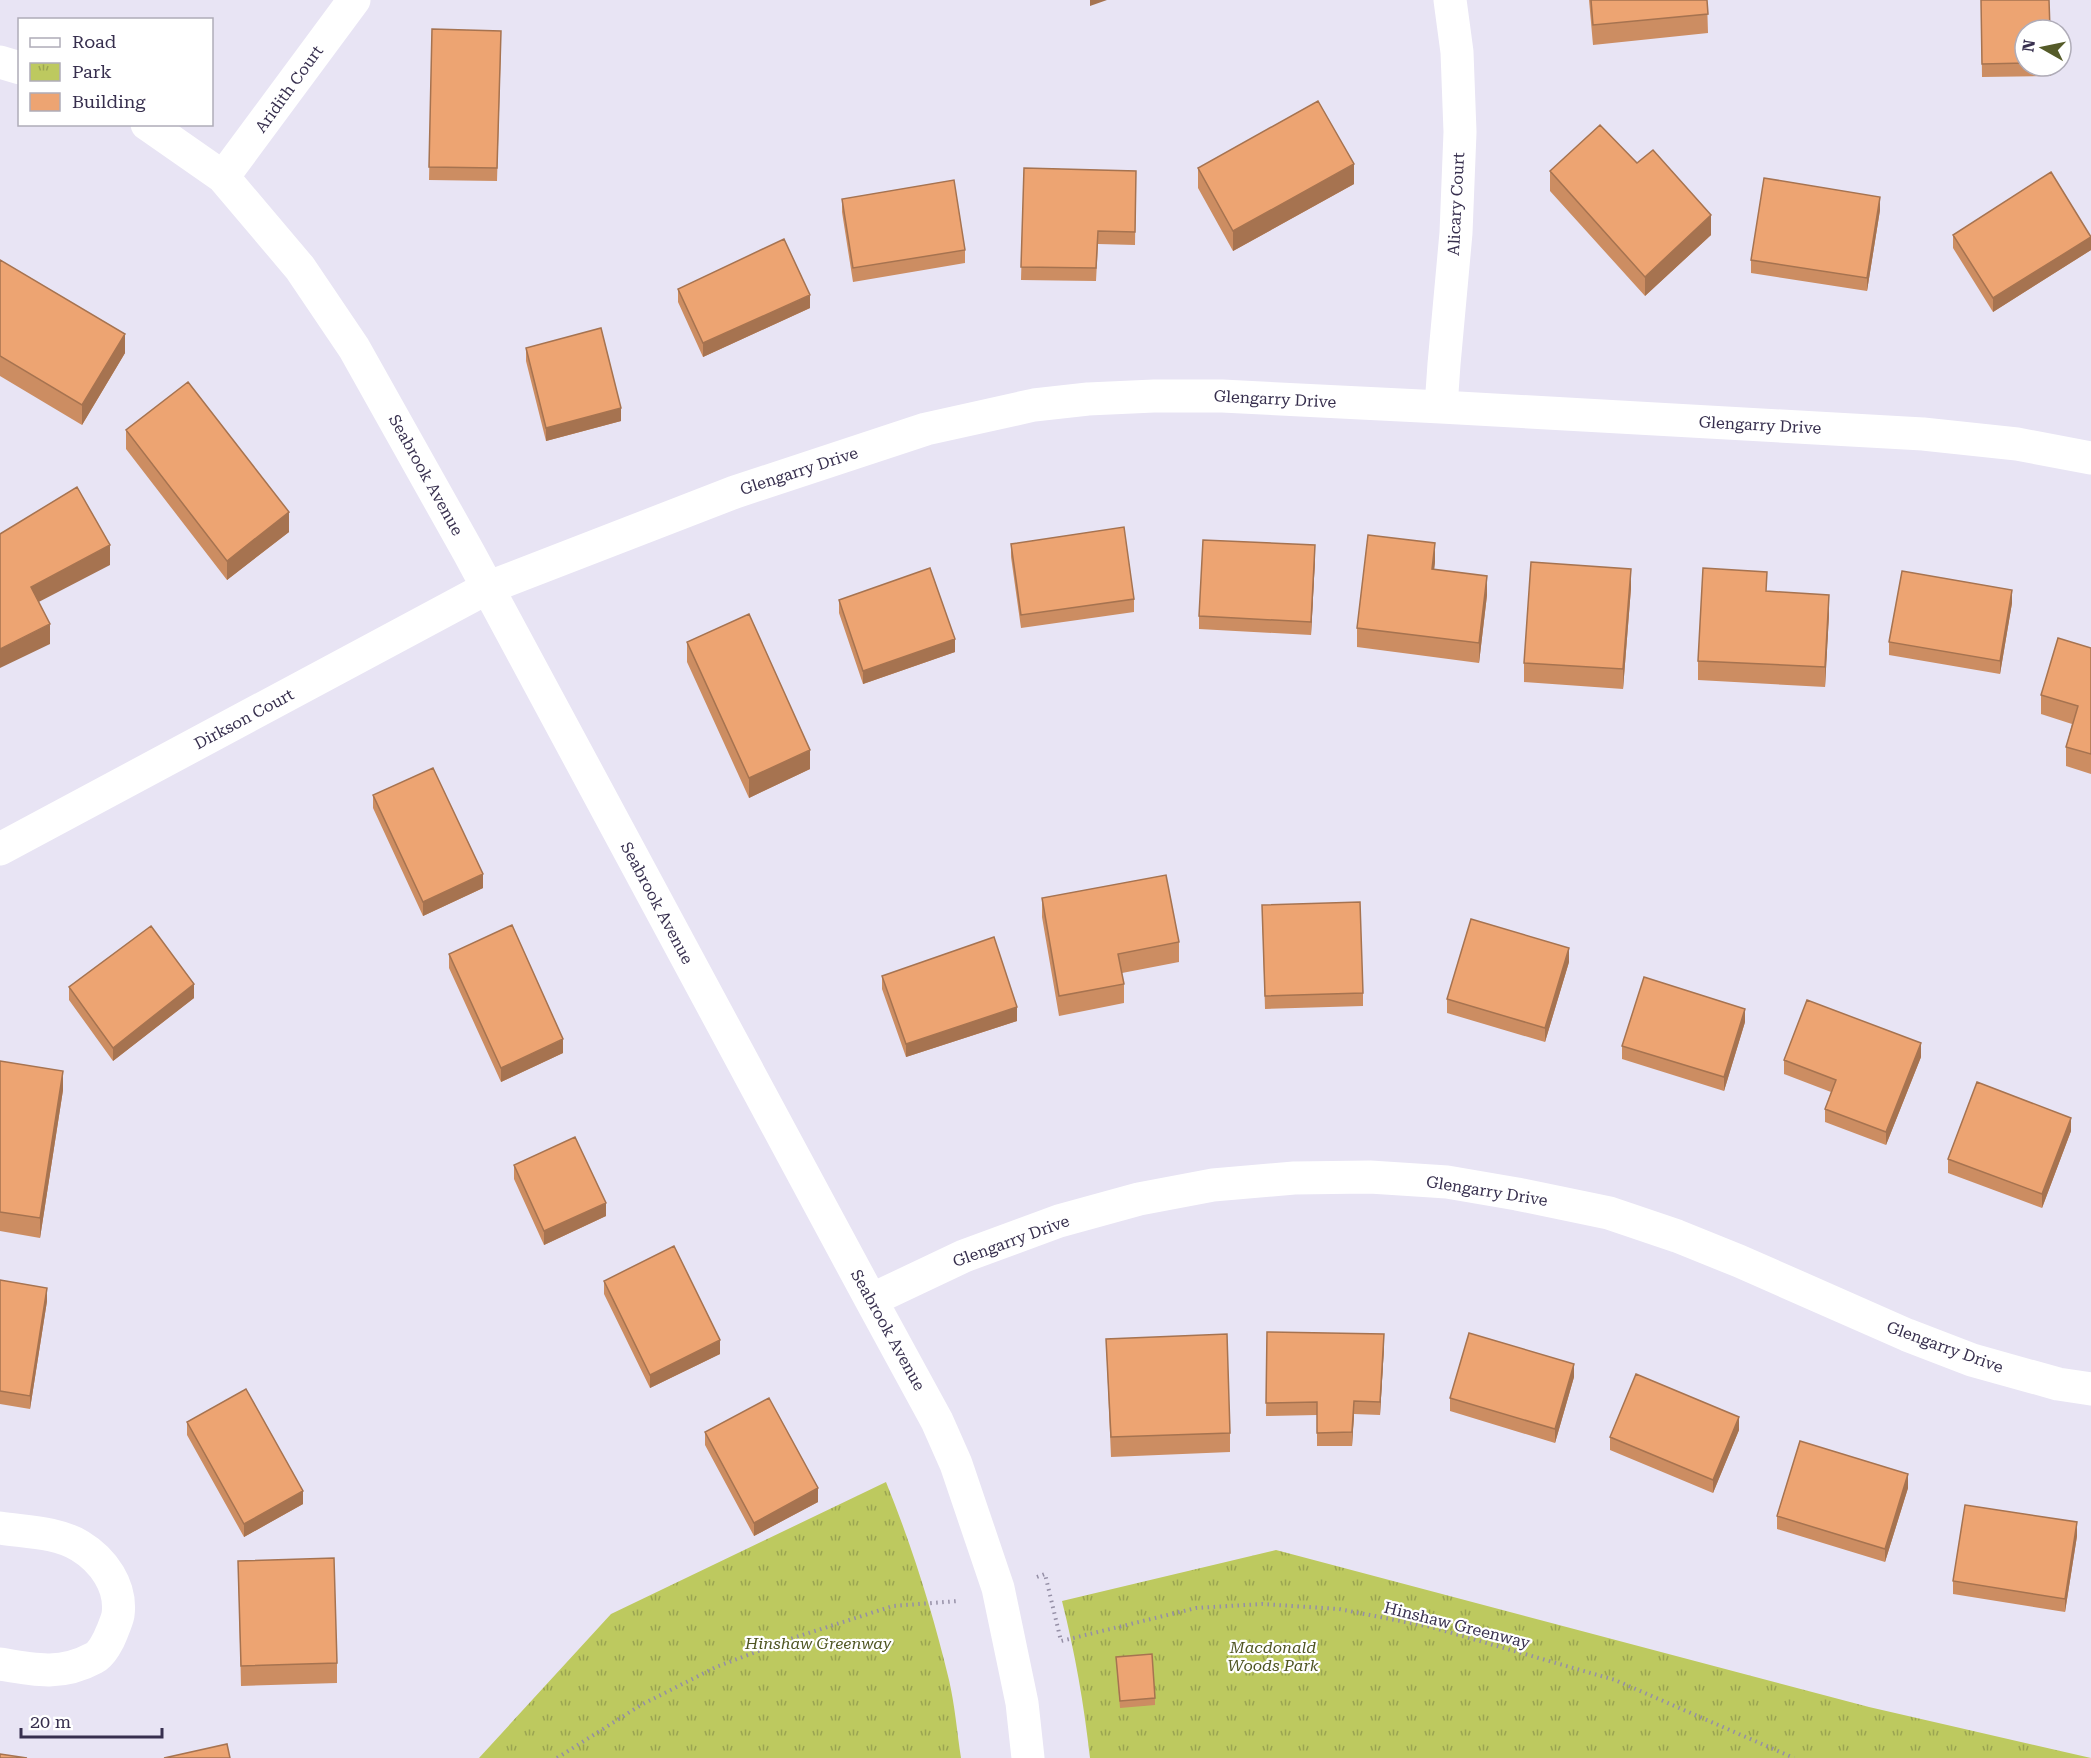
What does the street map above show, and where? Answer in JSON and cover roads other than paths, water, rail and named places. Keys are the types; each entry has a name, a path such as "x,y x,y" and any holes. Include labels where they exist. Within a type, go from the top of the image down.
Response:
{"street":[{"name":"Aridith Court","path":"223,177 354,0"},
{"name":"Alicary Court","path":"1442,407 1456,233 1460,132 1457,52 1450,0"},
{"path":"0,62 18,67"},
{"name":"Seabrook Avenue","path":"150,126 223,177 300,268 354,348 487,588 931,1411 956,1464 998,1588 1023,1703 1028,1758"},
{"name":"Glengarry Drive","path":"487,588 735,492 926,429 1034,405 1088,399 1222,396 1923,434 2017,444 2091,459"},
{"name":"Dirkson Court","path":"0,849 487,588"},
{"name":"Glengarry Drive","path":"871,1300 964,1256 1059,1221 1139,1199 1213,1185 1294,1178 1370,1177 1447,1182 1609,1213 1677,1236 1907,1335 1972,1360 2058,1384 2091,1389"},
{"path":"0,1528 57,1536 78,1545 98,1559 107,1570 118,1597 118,1615 110,1638 97,1657 76,1666 45,1671 0,1664"}],"park label":[{"name":"Hinshaw Greenway","path":"818,1643"},
{"name":"Macdonald Woods Park","path":"1273,1656"}]}
